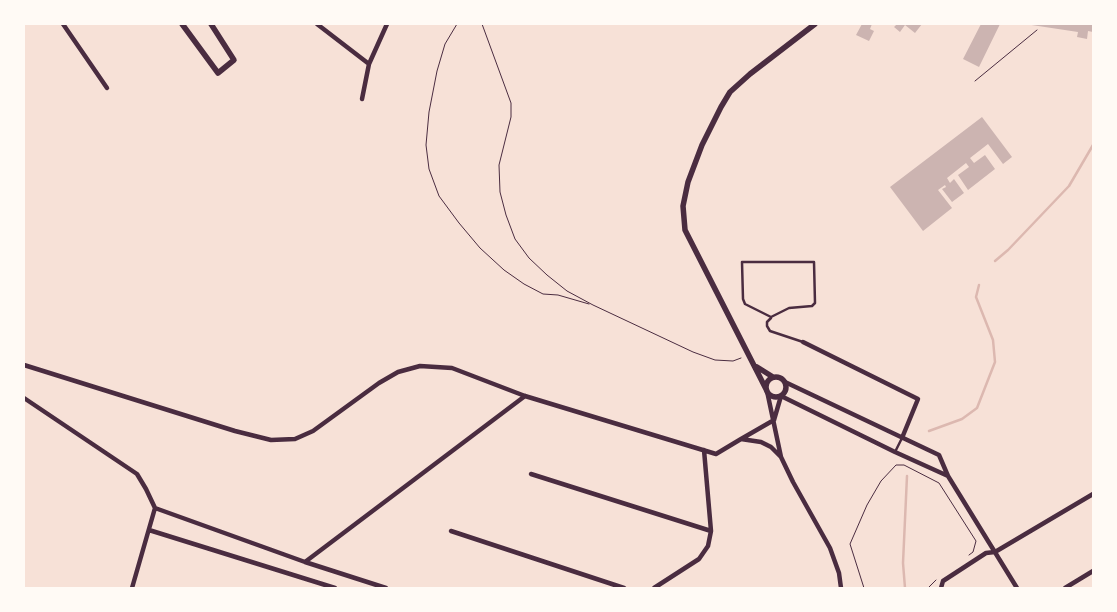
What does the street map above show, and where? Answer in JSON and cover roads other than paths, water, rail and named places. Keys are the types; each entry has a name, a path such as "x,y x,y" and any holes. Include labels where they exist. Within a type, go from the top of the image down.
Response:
{"street":[{"path":"63,24 107,88"},
{"path":"182,24 218,73 234,60 211,24"},
{"path":"318,24 369,64"},
{"path":"362,99 369,64 387,24"},
{"path":"815,24 750,74 730,92 702,145 688,182 683,206 685,230 767,391 774,397 780,396 948,476"},
{"path":"803,342 918,399 902,438"},
{"path":"24,365 235,431 271,440 295,439 312,432 379,383 398,372 420,366 452,368 525,396 716,454 774,420 780,396 786,388 785,382"},
{"path":"755,366 774,377 780,377 785,382 939,455 948,476 1017,588"},
{"path":"774,377 768,381 766,387 781,457 830,548 842,588"},
{"path":"305,562 525,396"},
{"path":"24,398 137,474 155,508 305,562 386,588"},
{"path":"740,439 761,442 771,447 781,457"},
{"path":"654,588 699,559 708,546 711,531 704,450"},
{"path":"531,474 711,531"},
{"path":"941,587 943,581 986,553 995,552 1093,494"},
{"path":"132,588 155,508"},
{"path":"149,530 335,588"},
{"path":"451,531 624,588"},
{"path":"1064,588 1093,571"}],"lane":[{"path":"771,317 743,302 742,262 814,262 815,303 812,306 789,308 771,317 767,322 770,331 803,342"},
{"path":"895,452 902,438"}],"waterway":[{"path":"995,261 1008,250 1069,186 1093,145"},
{"path":"929,431 962,419 977,408 995,362 993,340 976,297 979,285"},
{"path":"905,588 903,563 907,476"}]}
